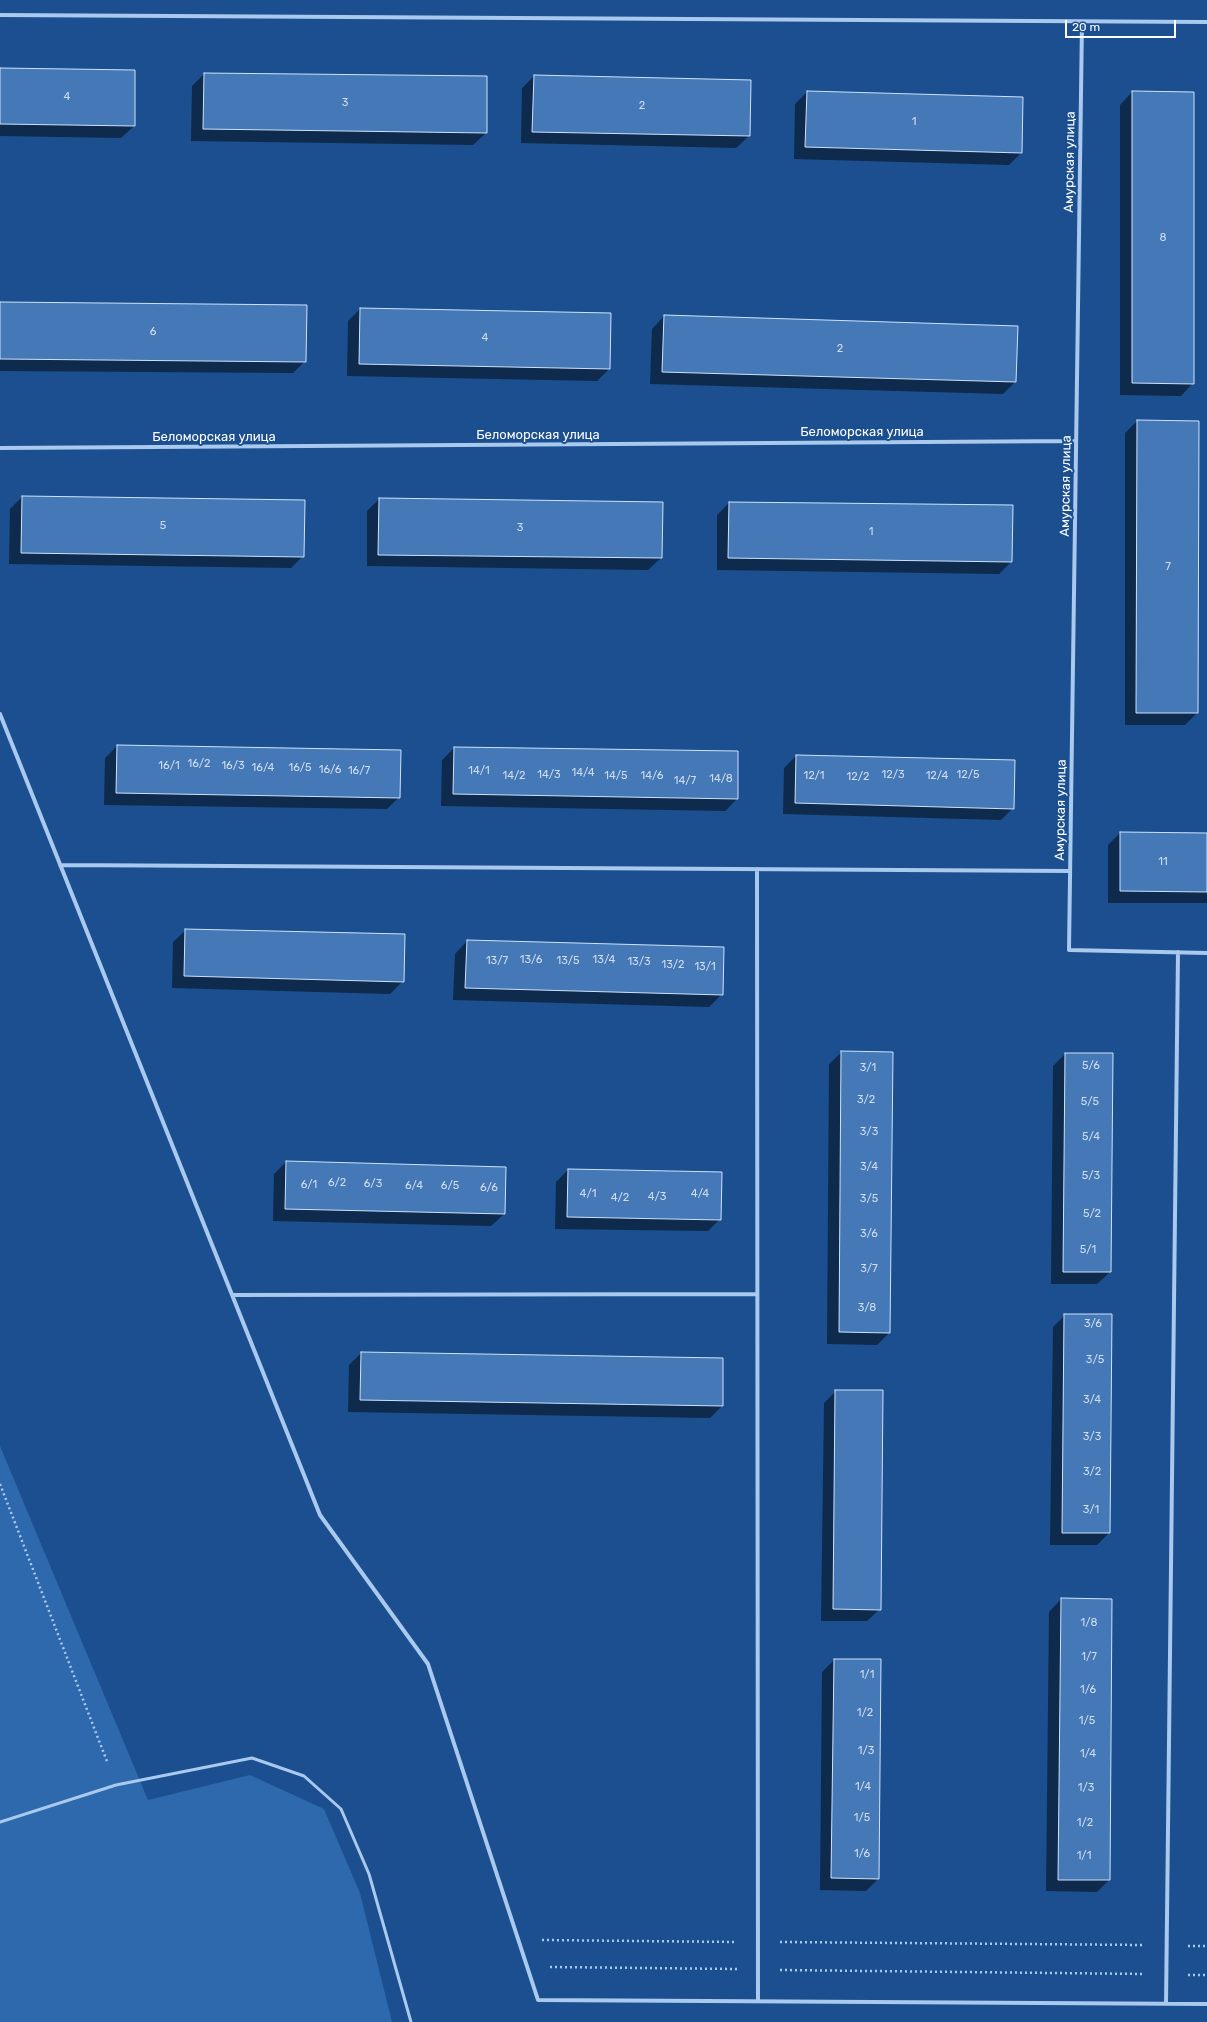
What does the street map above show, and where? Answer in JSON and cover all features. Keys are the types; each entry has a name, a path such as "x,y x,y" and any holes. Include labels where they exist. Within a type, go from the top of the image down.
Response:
{"street":[{"path":"0,15 1207,22"},
{"name":"Амурская улица","path":"1082,22 1069,950 1178,952"},
{"name":"Беломорская улица","path":"0,448 1076,441"},
{"path":"0,714 320,1515 428,1664 538,2000 1207,2004"},
{"path":"60,865 1070,871"},
{"path":"757,869 758,2002"},
{"path":"1166,2004 1178,952 1207,953"},
{"path":"232,1295 757,1294"}],"lane":[{"path":"0,1822 116,1786 252,1758 304,1776 341,1809 369,1874 411,2022"}],"path":[{"path":"0,1484 116,1786"},
{"path":"518,1940 1207,1946"},
{"path":"527,1967 1207,1975"}],"shaded area":[{"path":"0,1446 148,1800 250,1775 324,1809 360,1893 392,2022 0,2022"}],"building":[{"path":"0,68 135,70 135,126 0,124"},
{"path":"204,73 487,76 487,133 203,129"},
{"path":"534,75 751,80 750,136 532,132"},
{"path":"807,91 1023,97 1022,153 805,147"},
{"path":"1132,91 1194,92 1194,384 1132,383"},
{"path":"0,302 307,305 306,362 0,359"},
{"path":"360,308 611,313 610,369 359,364"},
{"path":"664,315 1018,326 1016,382 662,372"},
{"path":"1137,420 1199,421 1198,713 1136,713"},
{"path":"22,496 305,500 304,557 21,553"},
{"path":"379,498 663,502 662,558 378,555"},
{"path":"729,502 1013,505 1012,562 728,558"},
{"path":"117,745 401,750 400,798 116,793"},
{"path":"454,747 738,751 738,799 453,794"},
{"path":"796,755 1015,760 1014,809 795,803"},
{"path":"1120,832 1207,833 1207,892 1120,891"},
{"path":"185,929 405,934 404,982 184,976"},
{"path":"467,940 724,947 723,995 465,988"},
{"path":"841,1051 893,1052 890,1333 839,1332"},
{"path":"1065,1053 1113,1053 1111,1272 1063,1272"},
{"path":"286,1161 506,1167 505,1214 285,1209"},
{"path":"568,1169 722,1172 721,1220 567,1217"},
{"path":"1064,1314 1112,1314 1110,1533 1062,1533"},
{"path":"361,1352 723,1358 723,1406 360,1400"},
{"path":"835,1390 883,1390 881,1610 833,1609"},
{"path":"1061,1598 1112,1599 1110,1880 1058,1880"},
{"path":"834,1659 881,1659 879,1879 831,1878"}]}
